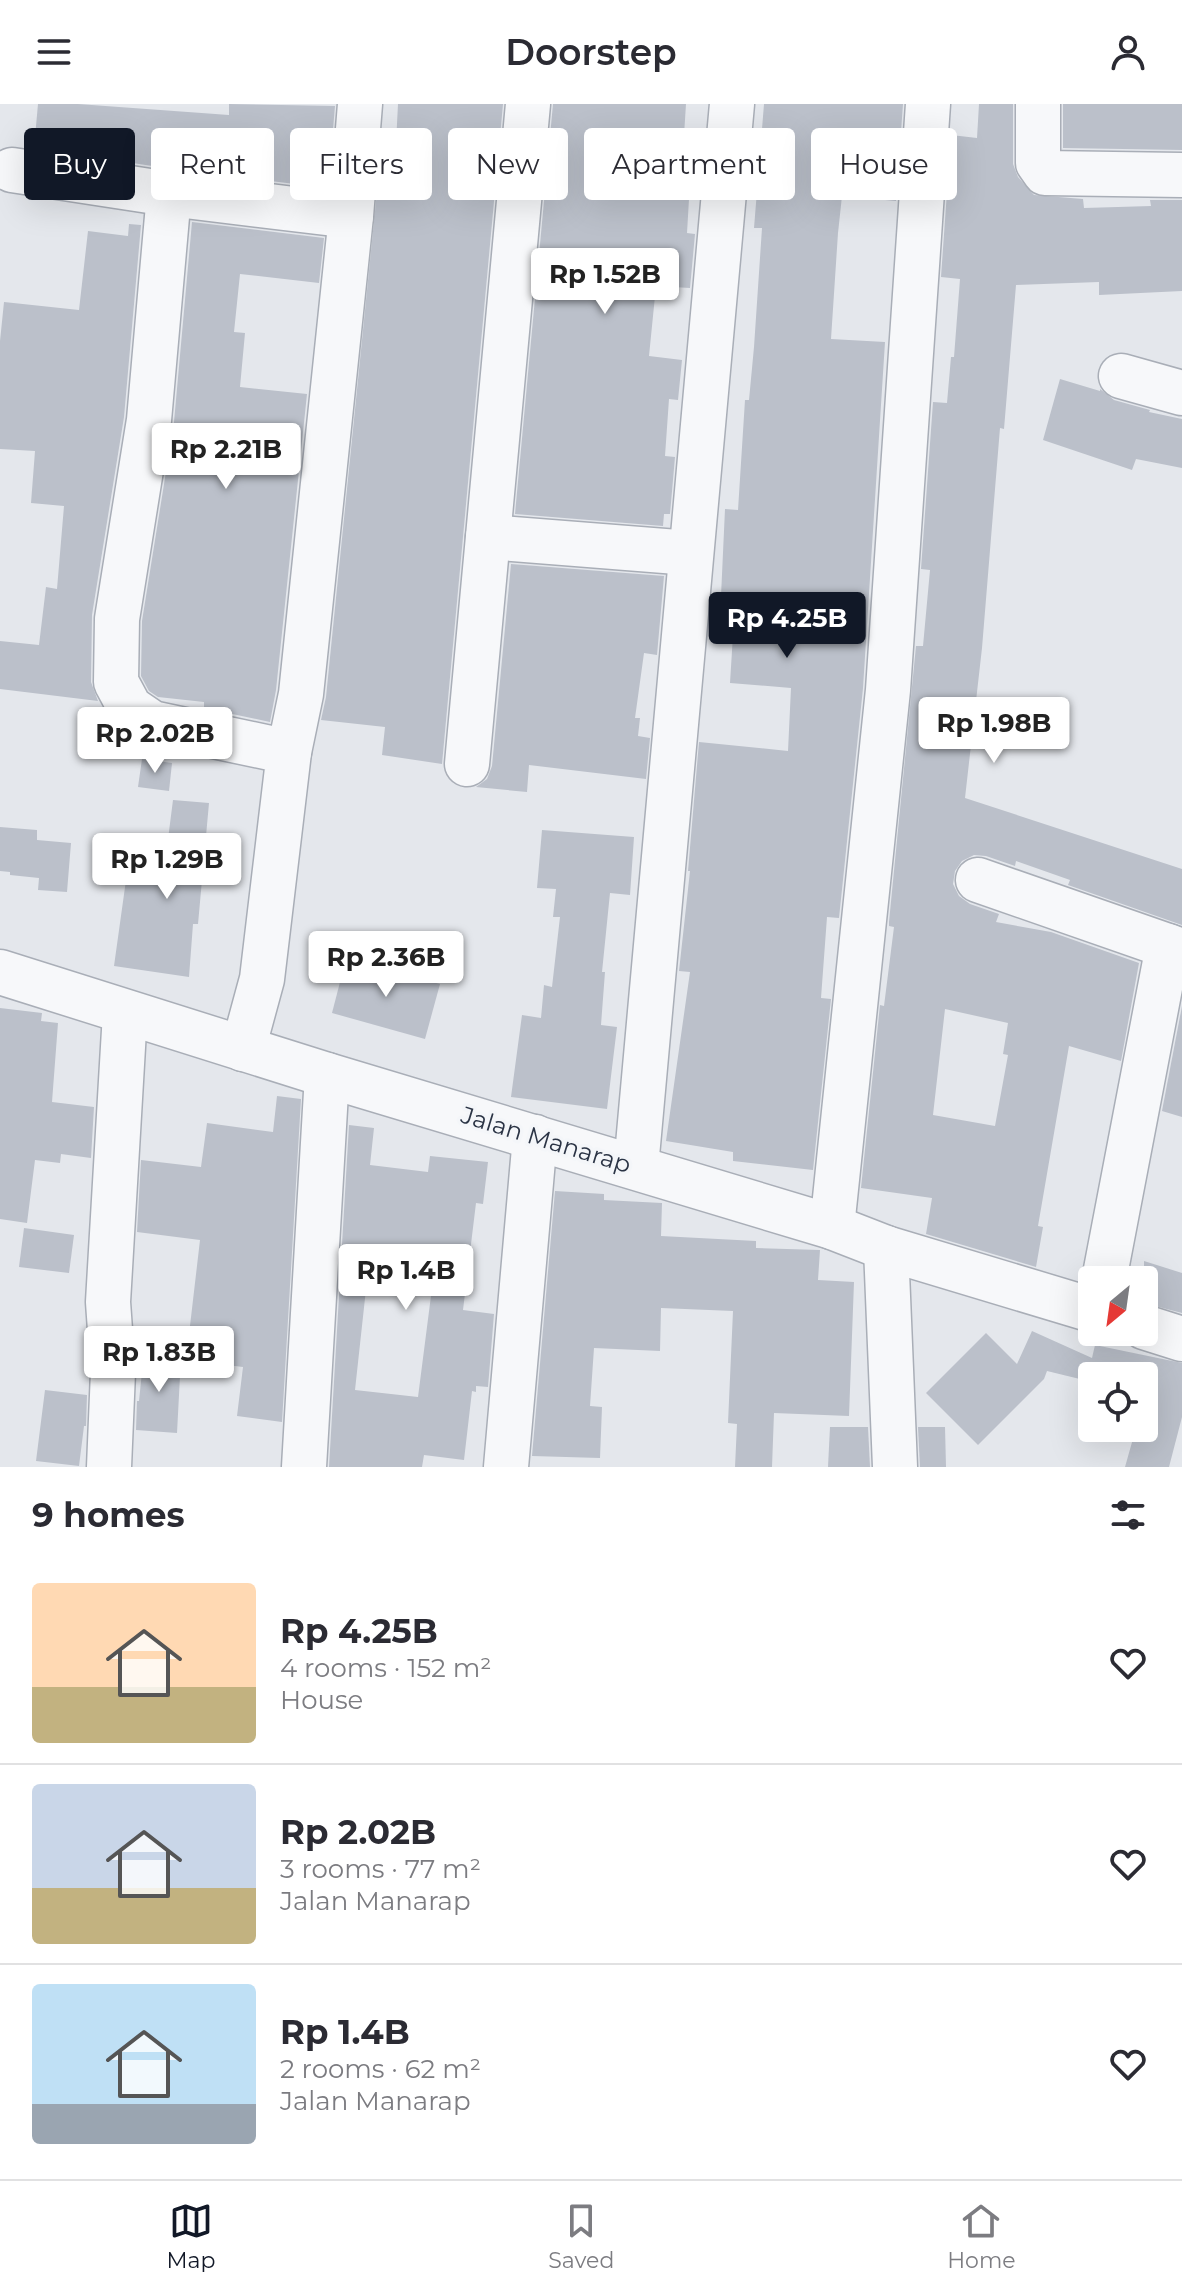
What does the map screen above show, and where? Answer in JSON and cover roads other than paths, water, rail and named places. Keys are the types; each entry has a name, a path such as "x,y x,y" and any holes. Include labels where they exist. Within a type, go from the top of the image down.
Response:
{"street":[{"path":"243,1049 262,979 289,752 301,694 360,104"},
{"path":"467,764 528,104"},
{"path":"636,1167 732,104"},
{"path":"832,1227 888,690 928,104"},
{"path":"1038,104 1038,163 1045,173 1182,175"},
{"path":"12,170 151,191"},
{"path":"168,200 149,420 117,619 116,682 130,708 152,723 289,752"},
{"path":"219,200 351,216"},
{"path":"1121,376 1182,393"},
{"path":"488,537 690,553"},
{"path":"978,880 1175,948 1107,1266"},
{"name":"Jalan Manarap","path":"0,972 327,1075 832,1227 886,1248 1078,1306"},
{"path":"109,1467 113,1372 108,1302 125,1013"},
{"path":"304,1467 327,1075"},
{"path":"506,1467 535,1137"},
{"path":"886,1248 895,1467"},
{"path":"1158,1331 1182,1339"}]}
